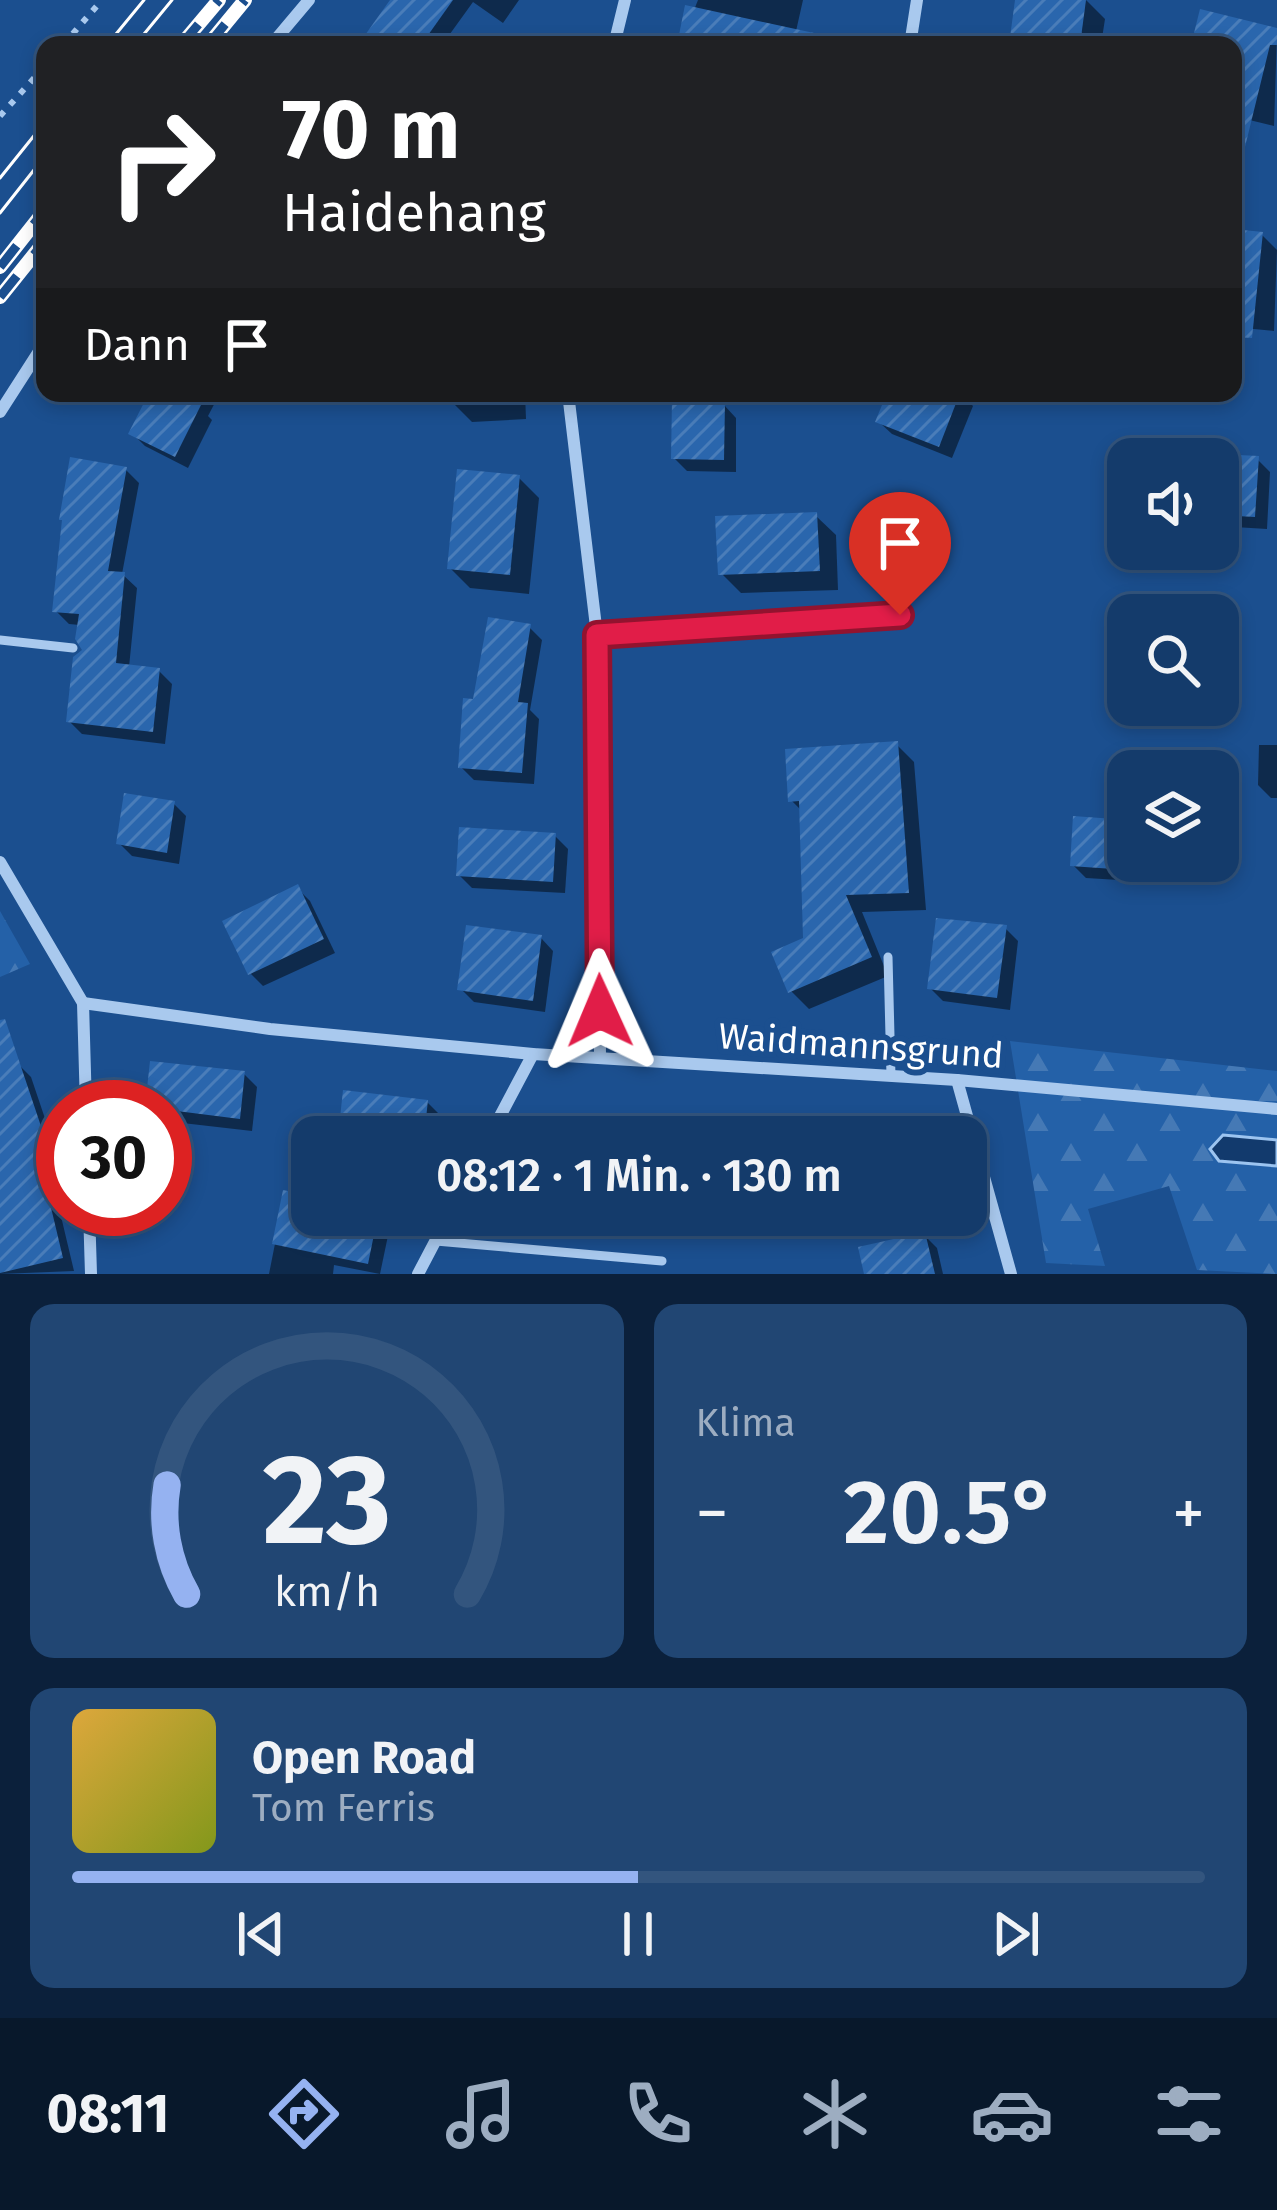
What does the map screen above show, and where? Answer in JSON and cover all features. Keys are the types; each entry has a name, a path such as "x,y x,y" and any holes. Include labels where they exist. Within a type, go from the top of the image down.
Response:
{"street":[{"path":"279,36 309,0"},
{"path":"616,36 625,0"},
{"path":"911,36 917,0"},
{"path":"0,412 36,356"},
{"path":"569,402 597,635 600,1058"},
{"path":"597,635 900,615"},
{"path":"0,862 83,1003 85,1080"},
{"name":"Waidmannsgrund","path":"83,1003 270,1029 532,1054 957,1080 1277,1109"},
{"path":"500,1116 532,1054"},
{"path":"957,1080 1011,1274"},
{"path":"90,1236 92,1274"},
{"path":"418,1274 438,1236"}],"lane":[{"path":"0,640 73,648"},
{"path":"888,957 891,1076"},
{"path":"436,1241 662,1261"}],"path":[{"path":"71,36 102,0"},
{"path":"0,116 36,76"}],"green space":[{"path":"0,911 30,964 0,977"},
{"path":"1010,1041 1277,1071 1277,1140 1223,1135 1219,1161 1277,1166 1277,1274 1197,1270 1169,1186 1088,1209 1105,1266 1046,1263"}],"shaded area":[{"path":"1223,1135 1277,1140 1277,1166 1219,1161 1210,1149"}],"building":[{"path":"390,0 453,0 427,36 364,36"},
{"path":"1015,0 1086,0 1081,36 1010,36"},
{"path":"685,5 814,33 814,36 679,36"},
{"path":"1200,9 1277,28 1277,45 1270,45 1243,155 1242,36 1193,36"},
{"path":"1242,230 1263,232 1252,338 1242,337"},
{"path":"144,402 201,405 175,457 128,434"},
{"path":"672,402 725,402 724,460 671,459"},
{"path":"883,402 956,402 939,447 875,422"},
{"path":"1239,455 1259,456 1255,517 1239,516"},
{"path":"70,457 127,467 108,571 125,572 116,663 160,668 153,732 66,722 73,657 82,650 75,639 79,614 52,612 59,520"},
{"path":"457,469 520,475 510,575 447,569"},
{"path":"817,512 820,571 718,575 715,516"},
{"path":"488,617 531,624 518,702 528,703 522,773 458,768 463,698 473,699"},
{"path":"898,741 909,893 846,895 872,957 788,993 771,952 803,938 799,801 788,802 785,749"},
{"path":"124,793 175,801 167,853 116,844"},
{"path":"1073,816 1107,818 1107,869 1070,866"},
{"path":"459,827 556,833 553,882 456,876"},
{"path":"298,884 324,939 248,975 222,921"},
{"path":"936,918 1007,925 997,998 927,989"},
{"path":"466,925 542,935 533,1001 457,990"},
{"path":"5,1019 36,1111 36,1236 58,1236 63,1258 0,1273 0,1020"},
{"path":"150,1061 245,1071 240,1119 192,1113 192,1080 148,1080"},
{"path":"343,1090 428,1100 426,1116 340,1116"},
{"path":"283,1190 291,1192 291,1236 374,1236 368,1264 272,1244"},
{"path":"926,1236 935,1274 864,1274 858,1247"}],"tram line":[{"path":"114,36 144,0"},
{"path":"142,36 172,0"},
{"path":"0,178 36,133"},
{"path":"0,213 36,167"}],"railway":[{"path":"189,36 219,0"},
{"path":"215,36 245,0"},
{"path":"0,267 36,221"},
{"path":"0,297 36,252"}],"route":[{"path":"600,1011 597,635 900,615"}]}
